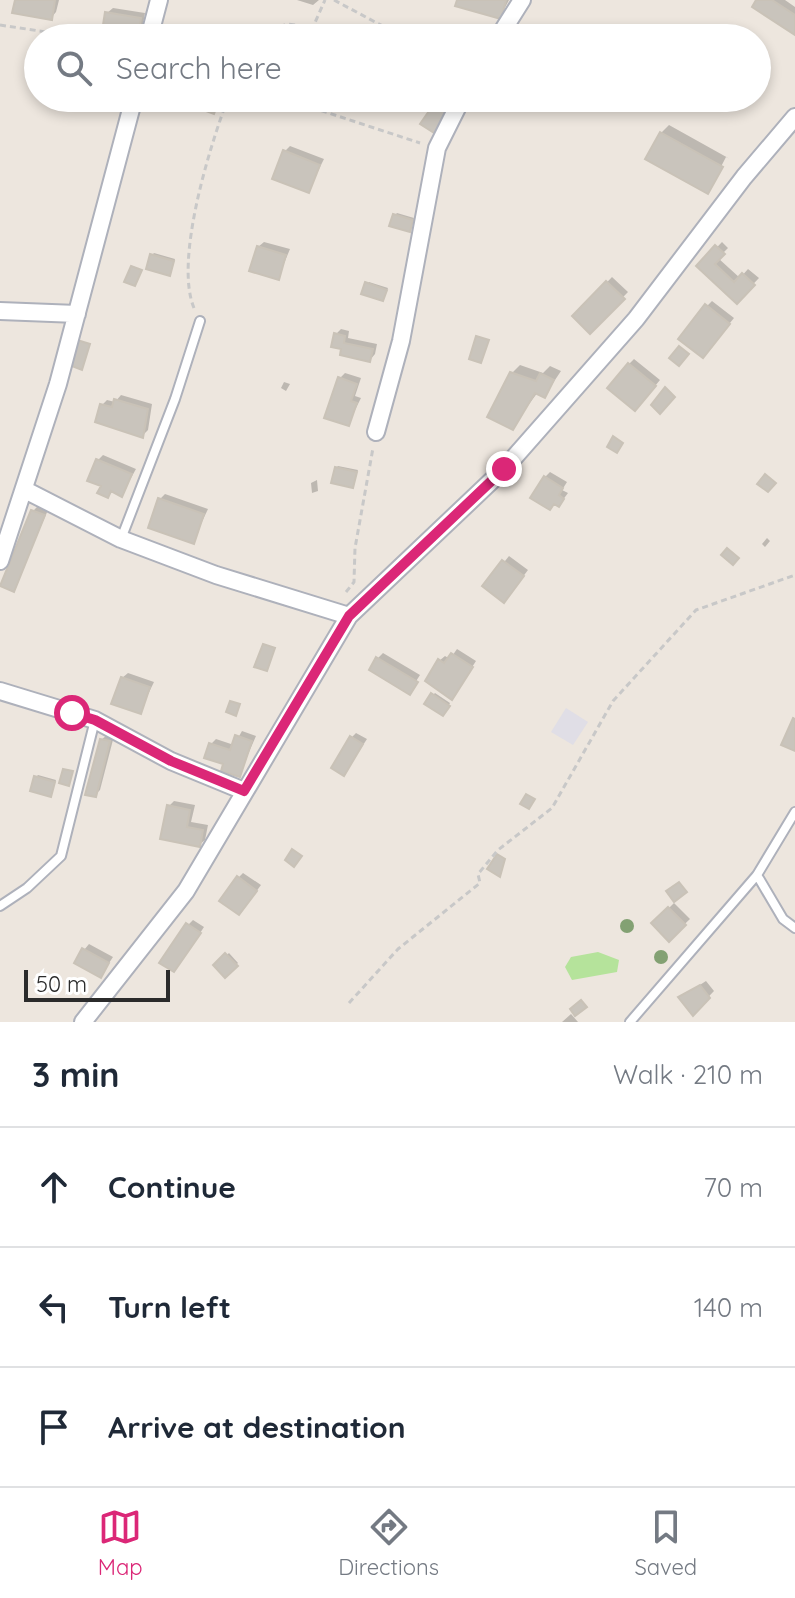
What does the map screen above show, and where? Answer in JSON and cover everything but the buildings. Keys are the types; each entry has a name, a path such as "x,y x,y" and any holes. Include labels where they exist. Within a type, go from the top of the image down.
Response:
{"street":[{"path":"153,24 159,0"},
{"path":"507,24 522,0"},
{"path":"0,561 25,490 77,314 130,112"},
{"path":"376,432 401,341 437,148 455,112"},
{"path":"83,1022 186,891 349,616 504,469 636,319 744,177 795,117"},
{"path":"0,311 77,314"},
{"path":"25,490 121,539 216,575 349,616"},
{"path":"0,691 95,720 171,761 244,791"}],"lane":[{"path":"121,539 175,399 200,321"},
{"path":"0,906 27,888 61,856 95,720"},
{"path":"630,1022 757,875 795,812"},
{"path":"757,875 783,919 795,928"}],"path":[{"path":"314,24 325,0"},
{"path":"334,0 379,24"},
{"path":"0,25 24,29"},
{"path":"200,321 190,297 191,241 209,150 223,112"},
{"path":"326,112 437,148"},
{"path":"332,609 354,582 355,548 376,432"},
{"path":"349,1003 398,949 480,883 478,874 498,850 552,808 613,701 696,610 795,575"}],"shaded area":[{"path":"566,708 588,722 573,745 551,732"}],"green space":[{"path":"598,952 619,960 617,972 572,980 565,967 571,957"}],"route":[{"path":"72,713 95,720 171,761 244,791 349,616 504,469"}]}
